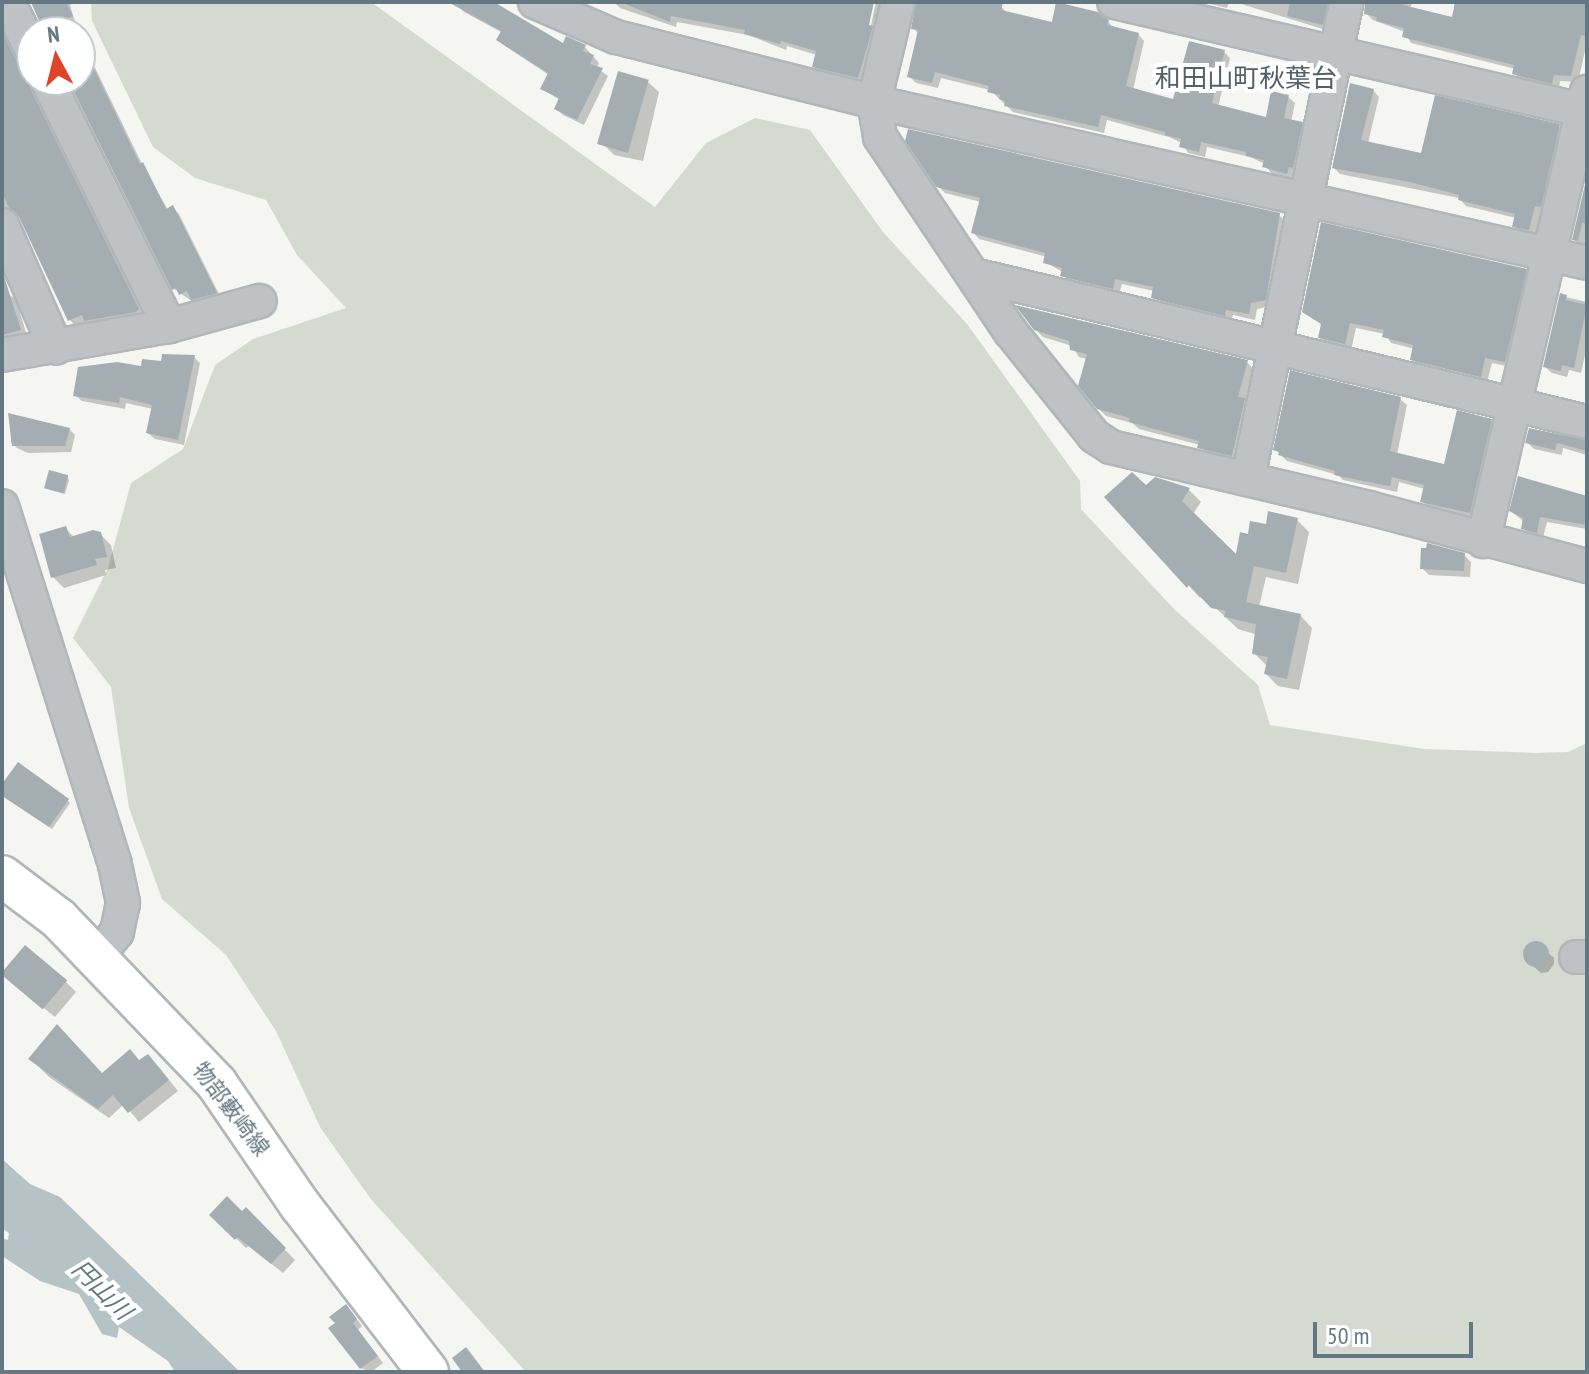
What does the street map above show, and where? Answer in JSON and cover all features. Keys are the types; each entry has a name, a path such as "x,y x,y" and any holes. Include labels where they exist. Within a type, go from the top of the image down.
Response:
{"main road":[{"name":"物部藪崎線","path":"2,876 59,919 217,1084 300,1205 428,1372"}],"street":[{"path":"535,2 616,37 874,102 1218,183 1304,198 1587,263"},
{"path":"898,2 874,102 880,137 1010,331 1094,436 1111,447 1248,478 1587,566"},
{"path":"1114,2 1336,53 1586,104 1483,541"},
{"path":"1248,478 1347,2"},
{"path":"55,96 169,326"},
{"path":"2,225 56,348"},
{"path":"974,275 1277,349 1318,355 1587,422"},
{"path":"2,355 169,326 260,301"},
{"path":"2,506 115,865 123,903 117,932 96,958"}],"shaded area":[{"path":"91,2 371,2 655,207 706,143 755,118 810,130 883,232 967,324 1080,481 1081,509 1174,609 1258,685 1270,725 1424,749 1568,752 1587,743 1587,1372 526,1372 370,1198 320,1127 276,1031 226,955 162,899 129,808 111,687 73,638 108,568 131,483 183,449 215,365 253,339 346,308 297,255 266,200 195,178 153,147 96,29 96,16 92,16"}],"water":[{"name":"円山川","path":"2,1159 30,1184 60,1197 240,1372 175,1372 168,1361 119,1327 117,1338 102,1334 79,1294 40,1281 2,1256 2,1238 8,1240 9,1233 2,1228"}],"building":[{"path":"31,2 66,2 73,16 37,16"},
{"path":"448,2 494,2 563,43 566,36 586,45 583,51 594,55 590,64 603,68 577,120 554,109 559,98 540,89 548,73 496,40 501,31"},
{"path":"620,2 874,2 869,25 873,26 858,78 812,67 816,51 744,34 745,30 671,16 670,22"},
{"path":"916,2 1003,2 1001,10 1052,22 1056,2 1098,12 1109,20 1108,25 1139,33 1126,86 1173,99 1189,41 1225,50 1212,103 1266,117 1271,91 1289,95 1284,118 1303,122 1293,168 1289,167 1287,174 1262,167 1264,160 1246,156 1246,152 1201,142 1199,152 1179,147 1181,139 1165,135 1165,132 1101,115 1098,127 1004,106 1005,101 999,99 1000,95 987,92 989,86 935,72 932,83 907,77 918,30 911,29"},
{"path":"1290,2 1328,2 1323,25 1287,16"},
{"path":"1365,2 1404,2 1403,5 1452,17 1455,2 1587,2 1587,37 1581,35 1571,76 1554,75 1552,84 1512,74 1514,65 1402,37 1404,28 1376,21 1377,17 1364,14"},
{"path":"2,32 16,59 16,96 34,96 139,309 84,321 82,315 68,321 19,217 9,208 2,192"},
{"path":"618,71 649,80 628,153 597,144"},
{"path":"96,73 140,164 143,162 166,209 173,205 217,293 191,300 187,291 179,295 176,288 172,290 76,96 96,96"},
{"path":"1350,83 1374,89 1361,140 1421,153 1435,95 1560,124 1541,207 1535,206 1529,230 1512,227 1515,214 1458,200 1459,195 1410,182 1332,168"},
{"path":"908,129 1280,213 1266,300 1251,303 1249,314 1226,310 1225,316 1151,298 1153,287 1115,279 1113,289 1060,276 1062,268 1043,263 1045,253 971,233 980,198 936,187 905,141"},
{"path":"1587,176 1587,224 1582,223 1578,241 1572,240"},
{"path":"1321,222 1527,269 1505,362 1485,358 1481,377 1410,360 1413,345 1382,337 1384,330 1350,323 1345,344 1318,338 1321,324 1302,312"},
{"path":"2,277 21,330 2,335"},
{"path":"1560,293 1567,295 1566,300 1587,305 1574,368 1562,365 1561,371 1543,367"},
{"path":"1015,305 1248,360 1238,397 1245,398 1232,456 1197,448 1199,441 1129,422 1130,418 1097,409 1078,386 1087,354 1070,350 1069,341 1034,330"},
{"path":"162,354 195,355 178,440 146,433 152,405 120,397 119,403 73,396 78,367 117,362 141,366 142,359 161,361"},
{"path":"1290,370 1401,397 1390,451 1444,464 1457,410 1492,419 1470,513 1420,502 1424,485 1392,477 1390,486 1334,475 1335,471 1278,455 1279,452 1273,450"},
{"path":"8,413 70,428 65,446 12,446"},
{"path":"1529,428 1587,440 1587,451 1557,443 1555,450 1525,443"},
{"path":"49,470 68,475 63,494 44,488"},
{"path":"1132,472 1146,485 1155,477 1190,488 1182,501 1236,554 1240,532 1248,534 1250,521 1266,524 1268,511 1298,518 1286,573 1254,566 1246,602 1301,614 1287,679 1264,674 1268,657 1252,654 1256,624 1224,617 1226,611 1211,608 1189,585 1187,588 1104,497"},
{"path":"1518,476 1587,496 1587,525 1540,517 1537,533 1521,529 1523,518 1509,511"},
{"path":"66,526 70,537 93,530 101,532 107,557 95,559 97,565 51,578 39,534"},
{"path":"1427,543 1465,553 1464,571 1420,569 1421,548 1426,548"},
{"path":"18,762 69,799 49,827 2,796 2,784"},
{"path":"1536,941 1545,945 1549,954 1545,963 1536,967 1527,963 1523,954 1527,945"},
{"path":"25,945 67,980 43,1009 2,975"},
{"path":"57,1024 102,1073 130,1049 139,1060 148,1054 169,1080 128,1113 113,1095 98,1109 28,1059"},
{"path":"227,1196 242,1211 246,1207 286,1248 271,1264 237,1237 235,1240 209,1215"},
{"path":"346,1304 357,1319 353,1323 378,1356 360,1369 328,1328 335,1323 329,1317"},
{"path":"466,1347 485,1372 462,1372 452,1358"}],"district":[{"name":"和田山町秋葉台","path":"1246,78"}]}
